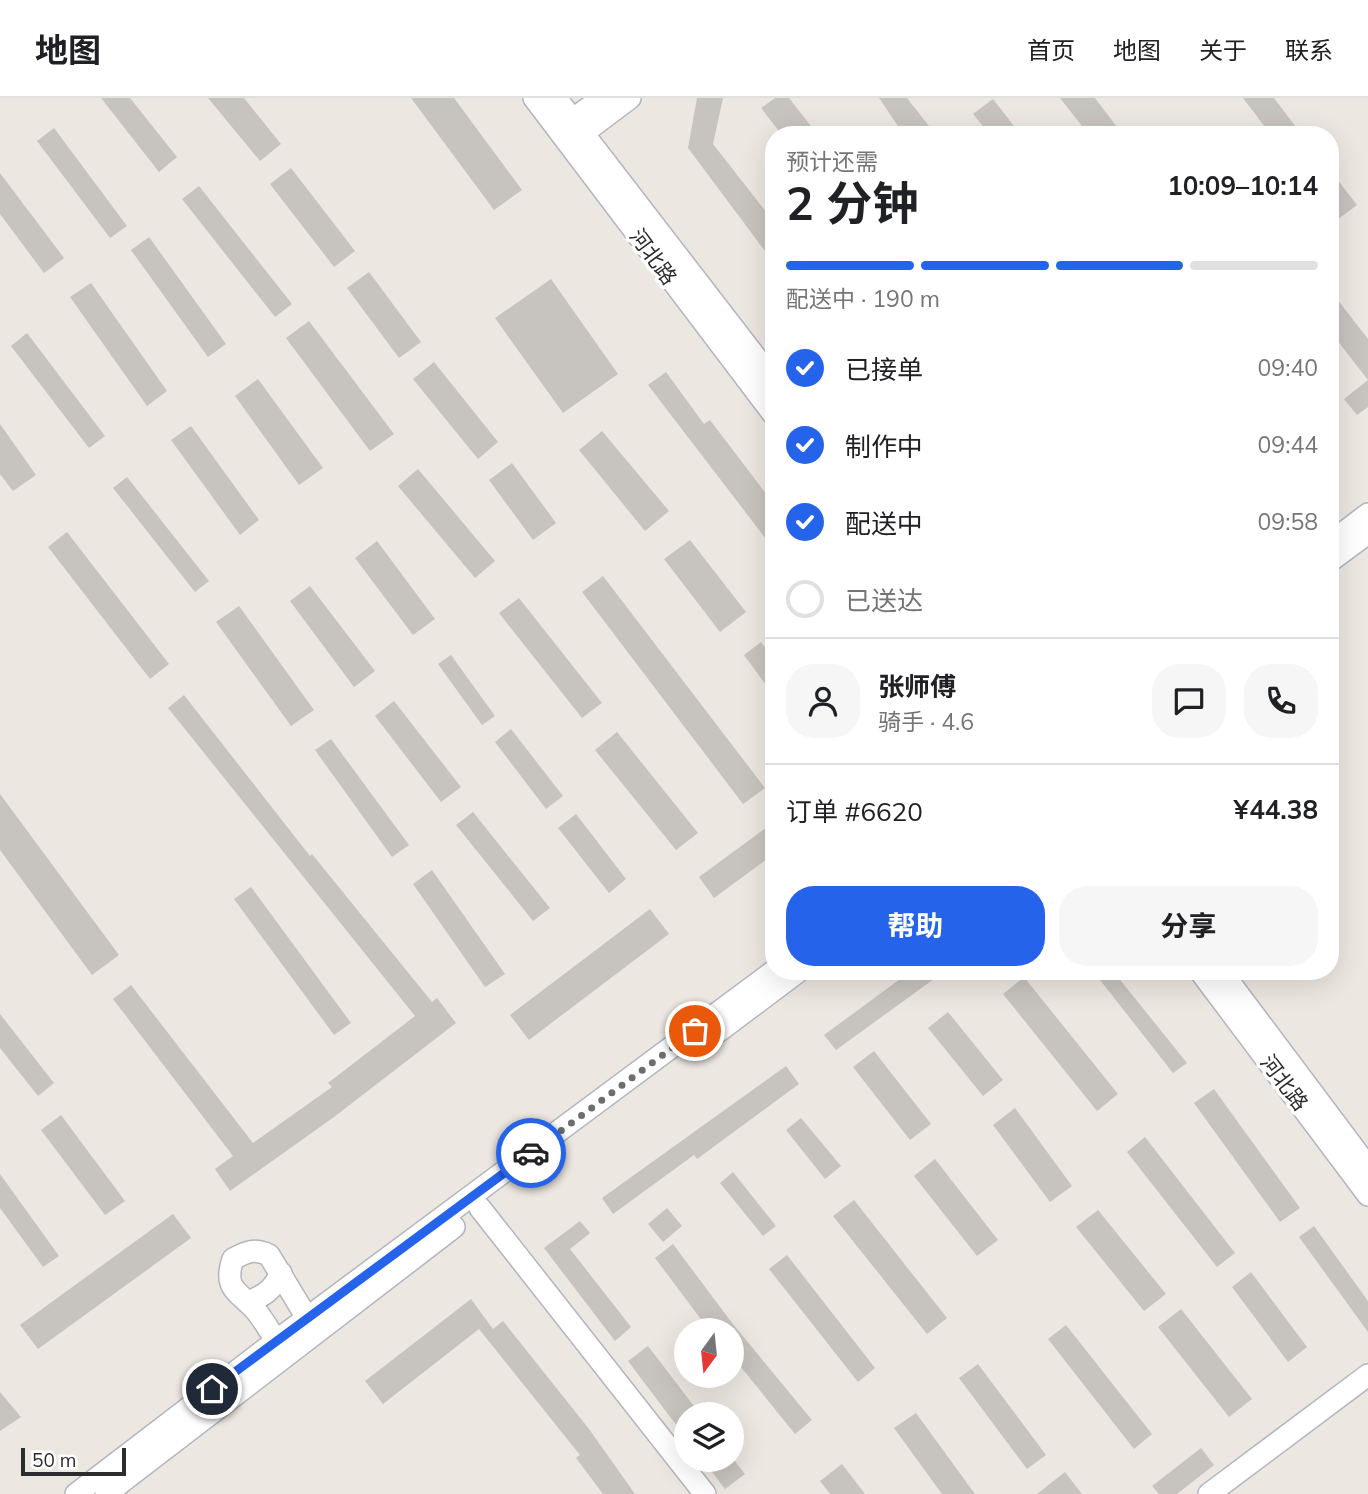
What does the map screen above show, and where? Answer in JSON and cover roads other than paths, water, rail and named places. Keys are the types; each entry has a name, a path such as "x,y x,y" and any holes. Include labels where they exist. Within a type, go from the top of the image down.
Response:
{"street":[{"name":"河北路","path":"534,98 571,132 765,370"},
{"name":"河北路","path":"556,98 571,132 765,402"},
{"path":"571,132 602,98"},
{"path":"571,132 630,98"},
{"path":"1339,536 1368,514"},
{"path":"1339,554 1368,533"},
{"path":"76,1494 276,1341 765,978"},
{"path":"106,1494 480,1208 787,980"},
{"name":"河北路","path":"1207,980 1368,1195"},
{"name":"河北路","path":"1228,980 1368,1167"},
{"path":"480,1208 705,1494"},
{"path":"276,1341 247,1302 234,1293 229,1269 233,1259 246,1252 259,1250 269,1255 307,1318"},
{"path":"247,1302 269,1292 281,1273"},
{"path":"1209,1494 1368,1375"}]}
